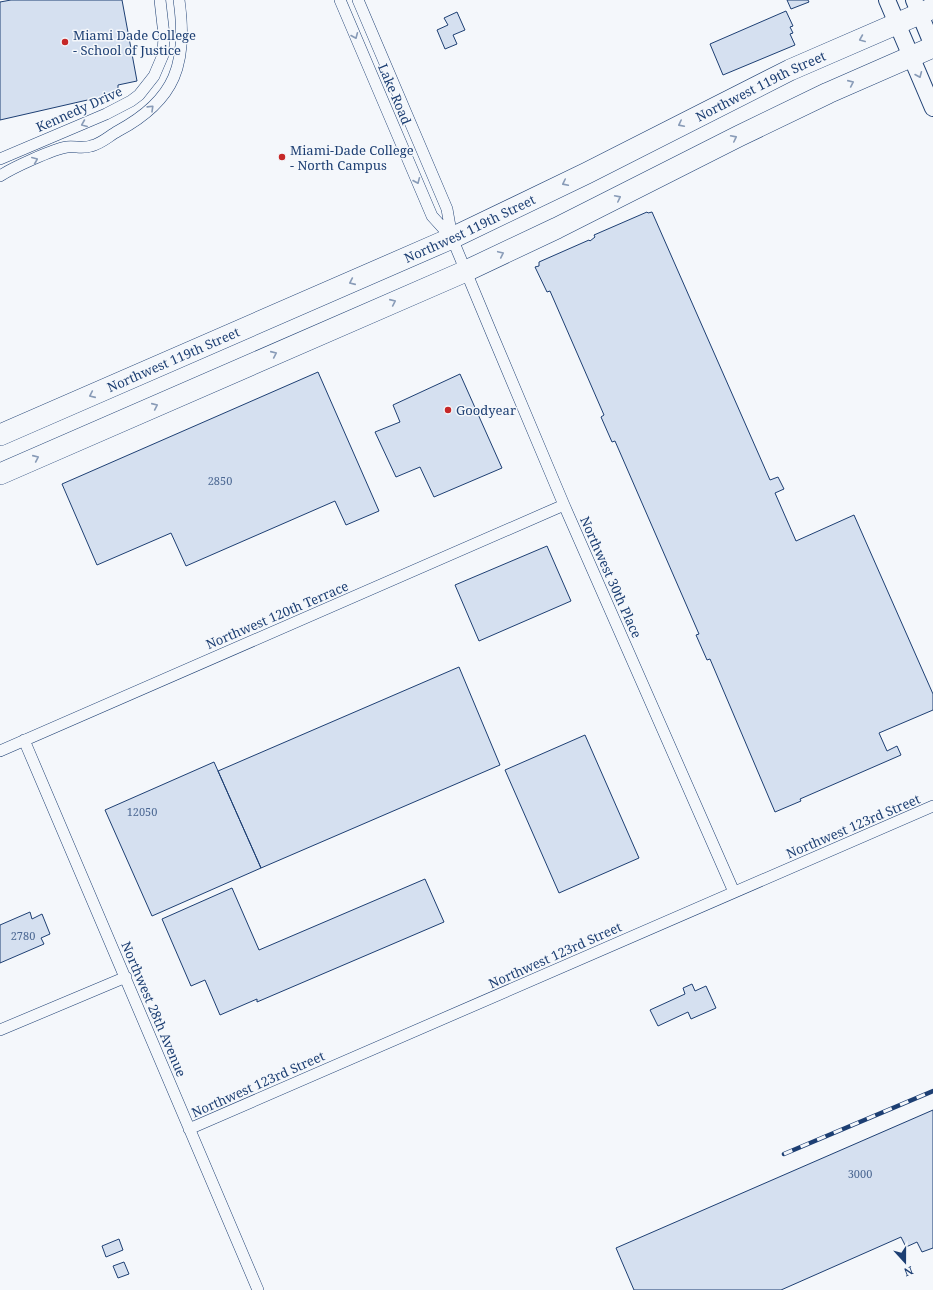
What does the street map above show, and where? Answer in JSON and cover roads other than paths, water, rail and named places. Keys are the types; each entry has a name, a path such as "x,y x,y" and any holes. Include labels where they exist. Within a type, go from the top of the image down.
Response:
{"highway":[{"name":"Northwest 119th Street","path":"0,435 452,238 587,173 790,70 898,23 923,7"},
{"path":"0,474 466,271 557,228 746,132 933,46"}],"main road":[{"path":"887,0 933,108"},
{"path":"923,7 933,46"}],"street":[{"name":"Kennedy Drive","path":"0,158 108,113 135,99 154,76 161,60 164,45 160,0"},
{"path":"0,176 62,148 93,146 138,119 153,107 165,92 174,77 178,66 182,43 179,0"},
{"name":"Lake Road","path":"340,0 432,216 452,238"},
{"name":"Lake Road","path":"358,0 447,210 452,238 466,271"},
{"path":"108,113 116,122 117,132"},
{"name":"Northwest 30th Place","path":"466,271 564,505 734,892"},
{"name":"Northwest 120th Terrace","path":"0,751 564,505"},
{"name":"Northwest 28th Avenue","path":"24,740 258,1290"},
{"name":"Northwest 123rd Street","path":"189,1129 933,806"},
{"path":"0,1030 126,977"}],"railway":[{"path":"784,1154 933,1091"}],"place":[{"name":"Miami Dade College - School of Justice","path":"65,42"},
{"name":"Miami-Dade College - North Campus","path":"282,157"},
{"name":"Goodyear","path":"448,410"}]}
